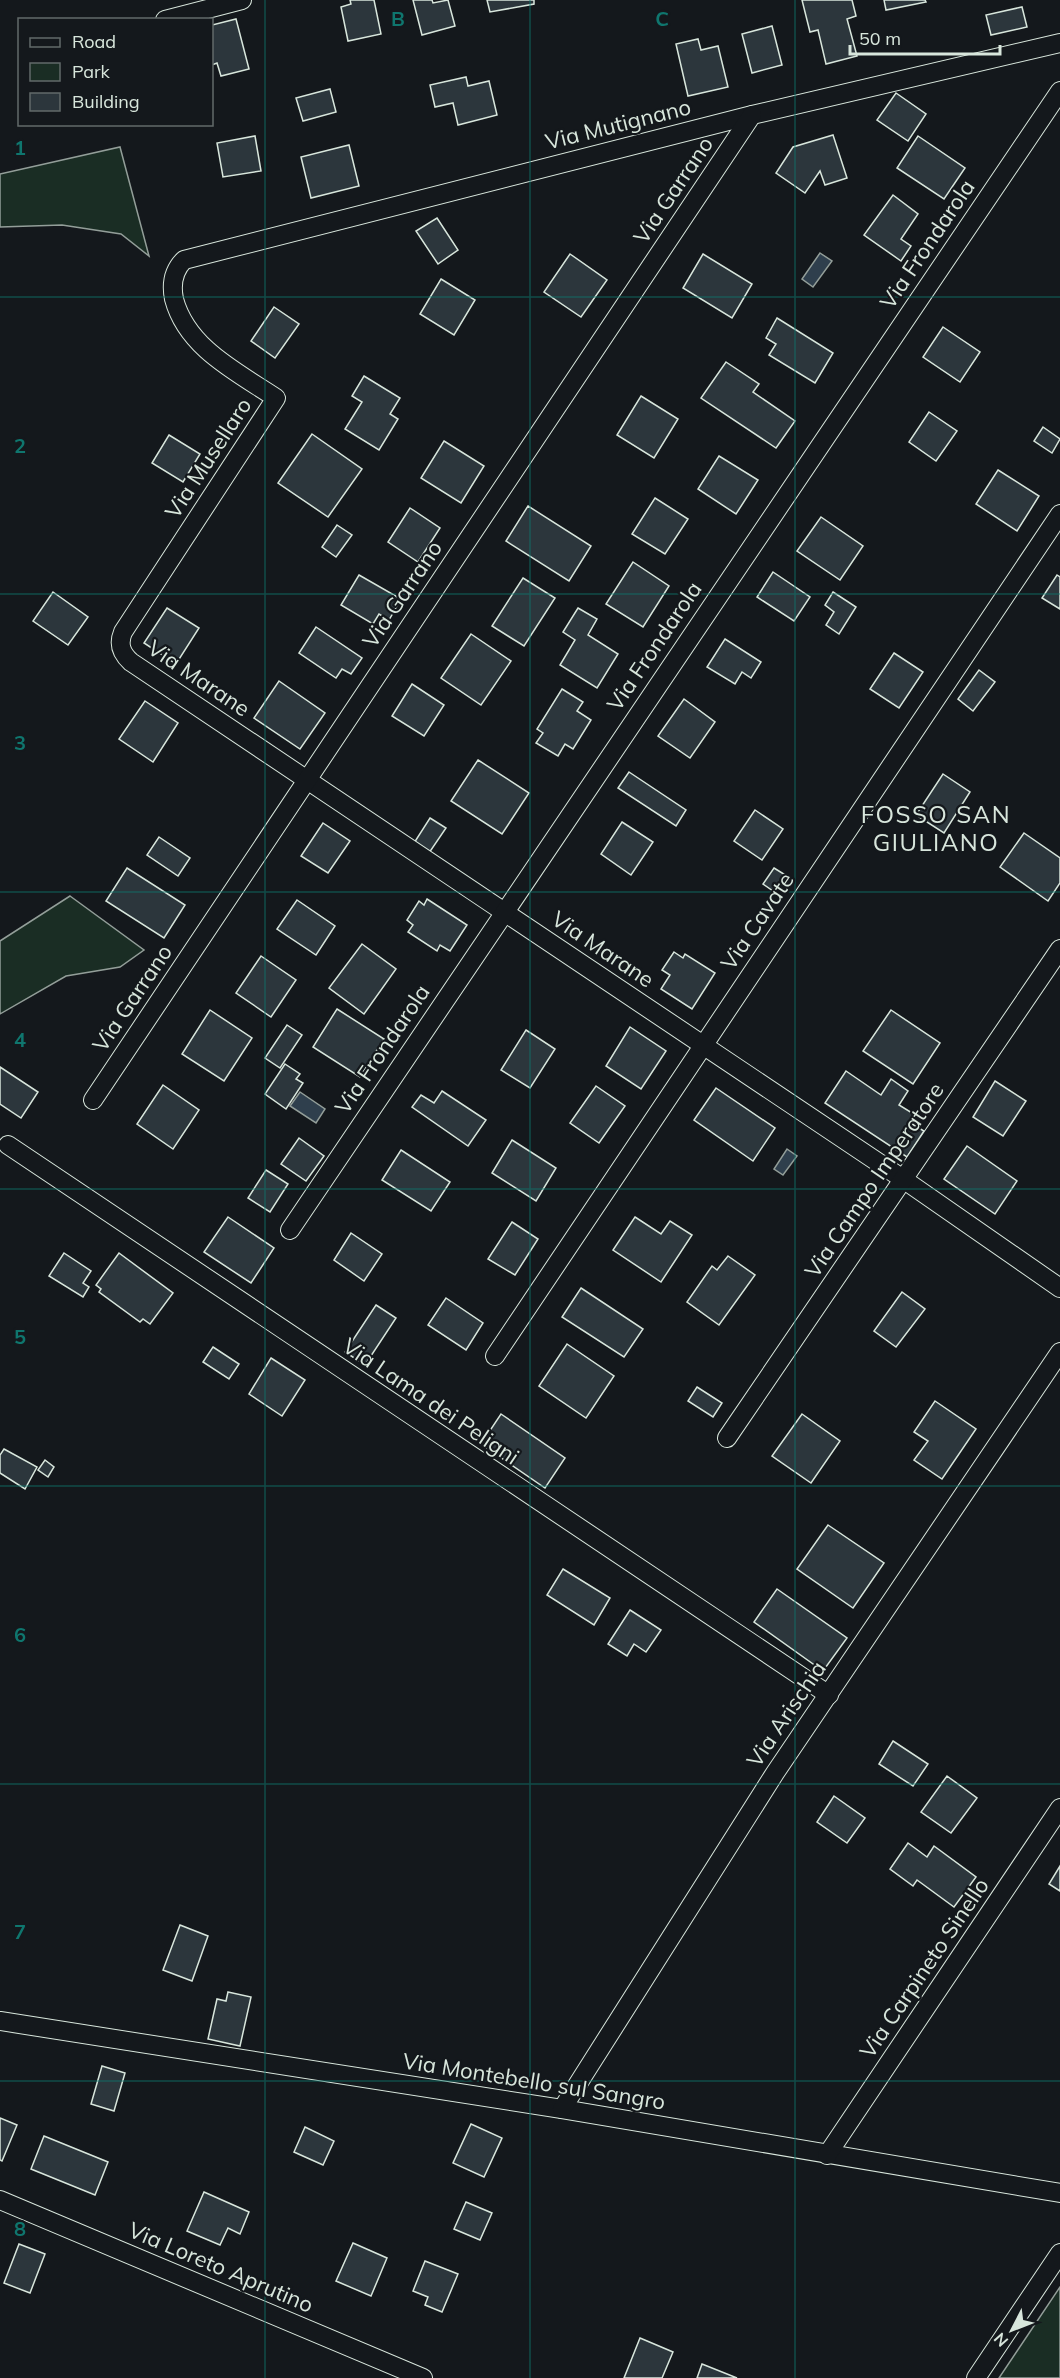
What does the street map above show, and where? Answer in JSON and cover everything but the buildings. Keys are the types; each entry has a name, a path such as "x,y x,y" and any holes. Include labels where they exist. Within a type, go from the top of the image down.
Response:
{"street":[{"path":"173,18 242,0"},
{"name":"Via Mutignano","path":"188,257 752,115 1060,43"},
{"name":"Via Frondarola","path":"290,1230 504,910 1060,91"},
{"name":"Via Garrano","path":"93,1100 752,115"},
{"name":"Via Musellaro","path":"121,649 123,632 276,398 216,357 185,325 175,299 173,282 176,268 188,257"},
{"name":"Via Cavate","path":"495,1356 1060,514"},
{"name":"Via Marane","path":"121,649 131,662 504,910 702,1046 903,1179 1060,1288"},
{"name":"Via Campo Imperatore","path":"728,1438 1060,949"},
{"name":"Via Lama dei Peligni","path":"8,1145 829,1695"},
{"name":"Via Arischia","path":"562,2109 775,1773 1060,1352"},
{"name":"Via Carpineto Sinello","path":"827,2155 1060,1808"},
{"name":"Via Montebello sul Sangro","path":"0,2021 562,2109 1060,2193"},
{"name":"Via Loreto Aprutino","path":"0,2200 423,2378"},
{"path":"976,2378 1060,2253"}],"green space":[{"path":"120,147 149,256 121,234 62,225 0,227 0,174"},
{"path":"70,896 144,950 120,967 66,976 0,1014 0,941"},
{"path":"1060,2287 1060,2378 999,2378"}],"water":[{"path":"820,253 832,261 813,287 802,279"},
{"path":"300,1092 325,1109 316,1123 290,1106"},
{"path":"787,1149 797,1156 783,1175 774,1169"}],"district":[{"name":"FOSSO SAN GIULIANO","path":"936,828"}]}
